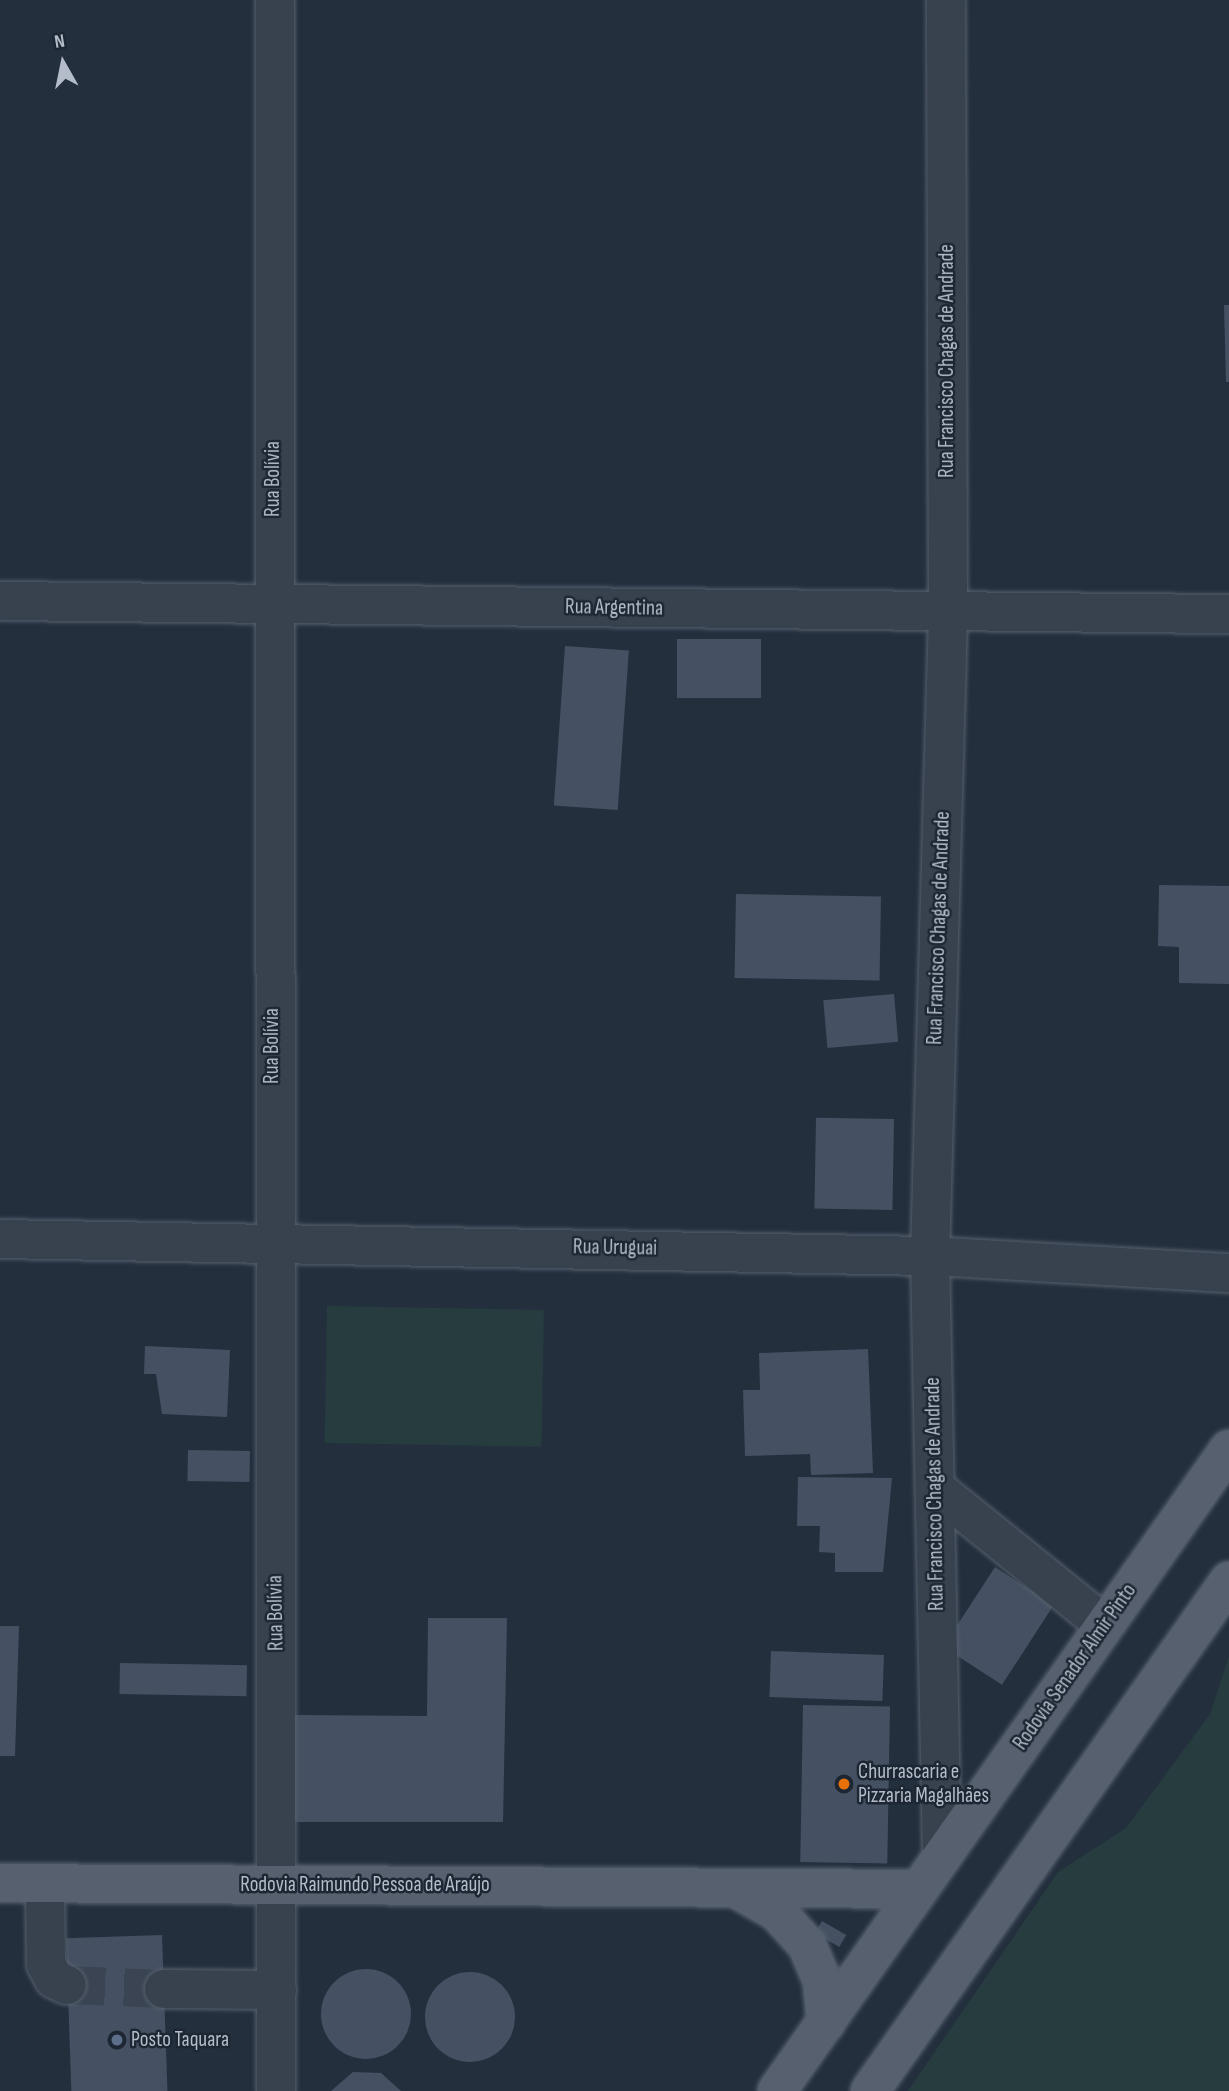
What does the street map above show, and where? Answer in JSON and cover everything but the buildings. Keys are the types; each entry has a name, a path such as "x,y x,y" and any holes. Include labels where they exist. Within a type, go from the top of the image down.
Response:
{"main road":[{"name":"Rodovia Senador Almir Pinto","path":"777,2091 1229,1449"},
{"path":"870,2091 1229,1581"},
{"name":"Rodovia Raimundo Pessoa de Araújo","path":"0,1883 278,1886 730,1885 918,1889"},
{"path":"730,1885 777,1912 807,1945 822,1980 826,2023"}],"street":[{"name":"Rua Bolívia","path":"275,0 272,1240 278,1886 276,2091"},
{"name":"Rua Francisco Chagas de Andrade","path":"942,1855 930,1256 948,614 946,0"},
{"name":"Rua Argentina","path":"0,601 273,602 948,614 1229,614"},
{"name":"Rua Uruguai","path":"0,1239 272,1240 930,1256 1229,1273"},
{"path":"935,1488 1105,1625"},
{"path":"45,1884 46,1964 67,1985"},
{"path":"164,1989 277,1990"}],"green space":[{"path":"327,1306 544,1310 542,1447 325,1443"},
{"path":"1229,1656 1229,2091 908,2091 1058,1872 1126,1828 1210,1714"}],"tunnel":[{"path":"67,1985 164,1989"}],"place":[{"name":"Churrascaria e Pizzaria Magalhães","path":"844,1784"},
{"name":"Posto Taquara","path":"117,2040"}]}
